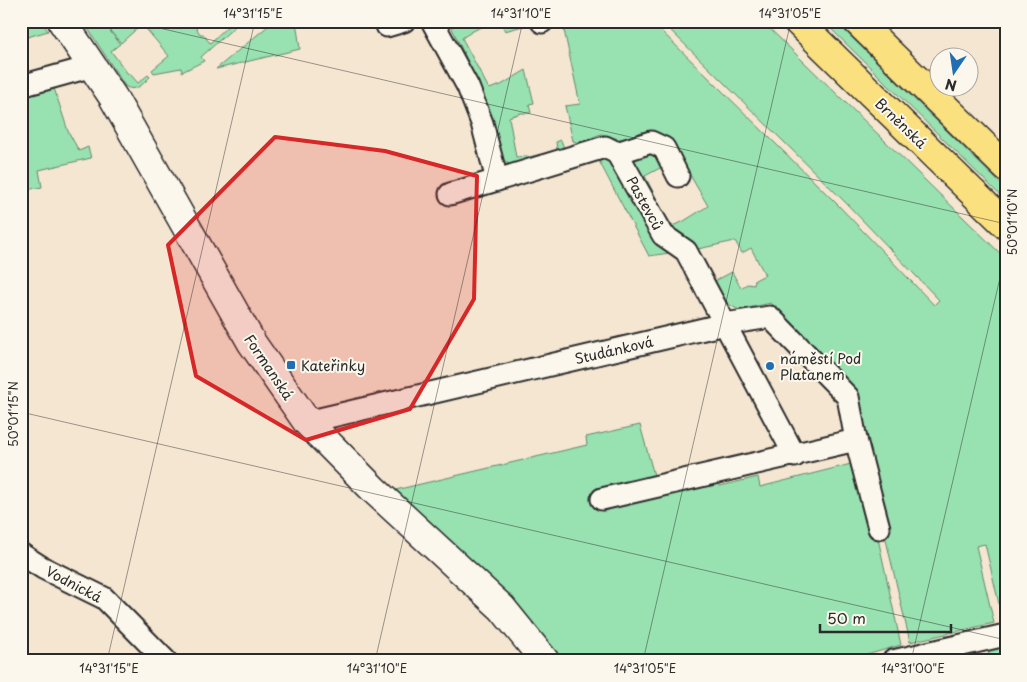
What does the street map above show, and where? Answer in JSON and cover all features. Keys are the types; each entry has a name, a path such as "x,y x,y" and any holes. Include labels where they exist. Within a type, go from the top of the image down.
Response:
{"highway":[{"name":"Brněnská","path":"797,21 1006,225"},
{"path":"857,21 1006,167"}],"street":[{"name":"Formanská","path":"62,21 113,98 252,343 307,422 374,490 502,608 544,661"},
{"path":"432,21 468,87 482,123 497,180"},
{"path":"21,86 93,66"},
{"path":"450,194 605,147 618,153 651,142 664,148 678,176"},
{"name":"Pastevců","path":"618,153 663,235 686,252 725,324"},
{"name":"Studánková","path":"307,422 725,324 770,317 848,397 856,440 879,528"},
{"path":"725,324 795,456"},
{"path":"602,499 795,456 856,440"},
{"name":"Vodnická","path":"21,554 43,568 104,598 166,661"},
{"path":"893,661 972,652 1001,636"}],"highlighted area":[{"path":"275,137 385,151 477,176 474,299 410,409 306,440 196,376 168,245"}],"green space":[{"path":"21,21 41,21 48,31 21,39"},
{"path":"83,21 192,21 200,34 203,34 210,43 233,21 240,22 201,57 204,61 182,72 181,68 154,73 152,70 169,56 142,24 121,43 110,31 120,44 111,51 128,74 138,83 148,75 150,77 139,87 132,89 125,86"},
{"path":"274,21 296,21 300,49 216,69"},
{"path":"495,21 462,38 489,89 501,85 526,70 534,103 529,104 531,113 521,113 509,117 516,157 529,157 557,150 556,142 561,140 565,151 512,166 504,161 484,96 449,22"},
{"path":"500,21 534,21 534,23 505,31"},
{"path":"562,21 651,21 837,204 934,305 939,300 844,201 661,21 762,21 1006,259 1006,634 985,544 976,546 994,623 910,642 883,527 888,526 854,387 771,303 739,310 724,302 715,281 732,272 741,288 747,284 754,285 755,280 765,275 751,248 742,253 735,241 698,249 700,254 695,255 658,218 665,214 672,226 708,206 672,144 619,139 601,134 579,143 573,141 565,106 580,104"},
{"path":"823,21 835,21 1006,189 1006,201"},
{"path":"53,85 68,131 79,151 88,147 91,158 39,170 42,187 21,191 21,96"},
{"path":"602,151 629,185 623,187 629,196 634,195 676,252 649,256 599,161 597,153"},
{"path":"655,152 662,167 645,176 663,211 657,215 633,162 638,157"},
{"path":"640,425 655,479 719,482 720,486 758,477 760,487 851,464 867,530 876,529 901,645 846,661 558,661 391,491 587,445 586,437"},
{"path":"1006,644 1006,661 985,661 990,649"}],"place":[{"name":"Kateřinky","path":"291,365"},
{"name":"náměstí Pod Platanem","path":"770,366"}]}
